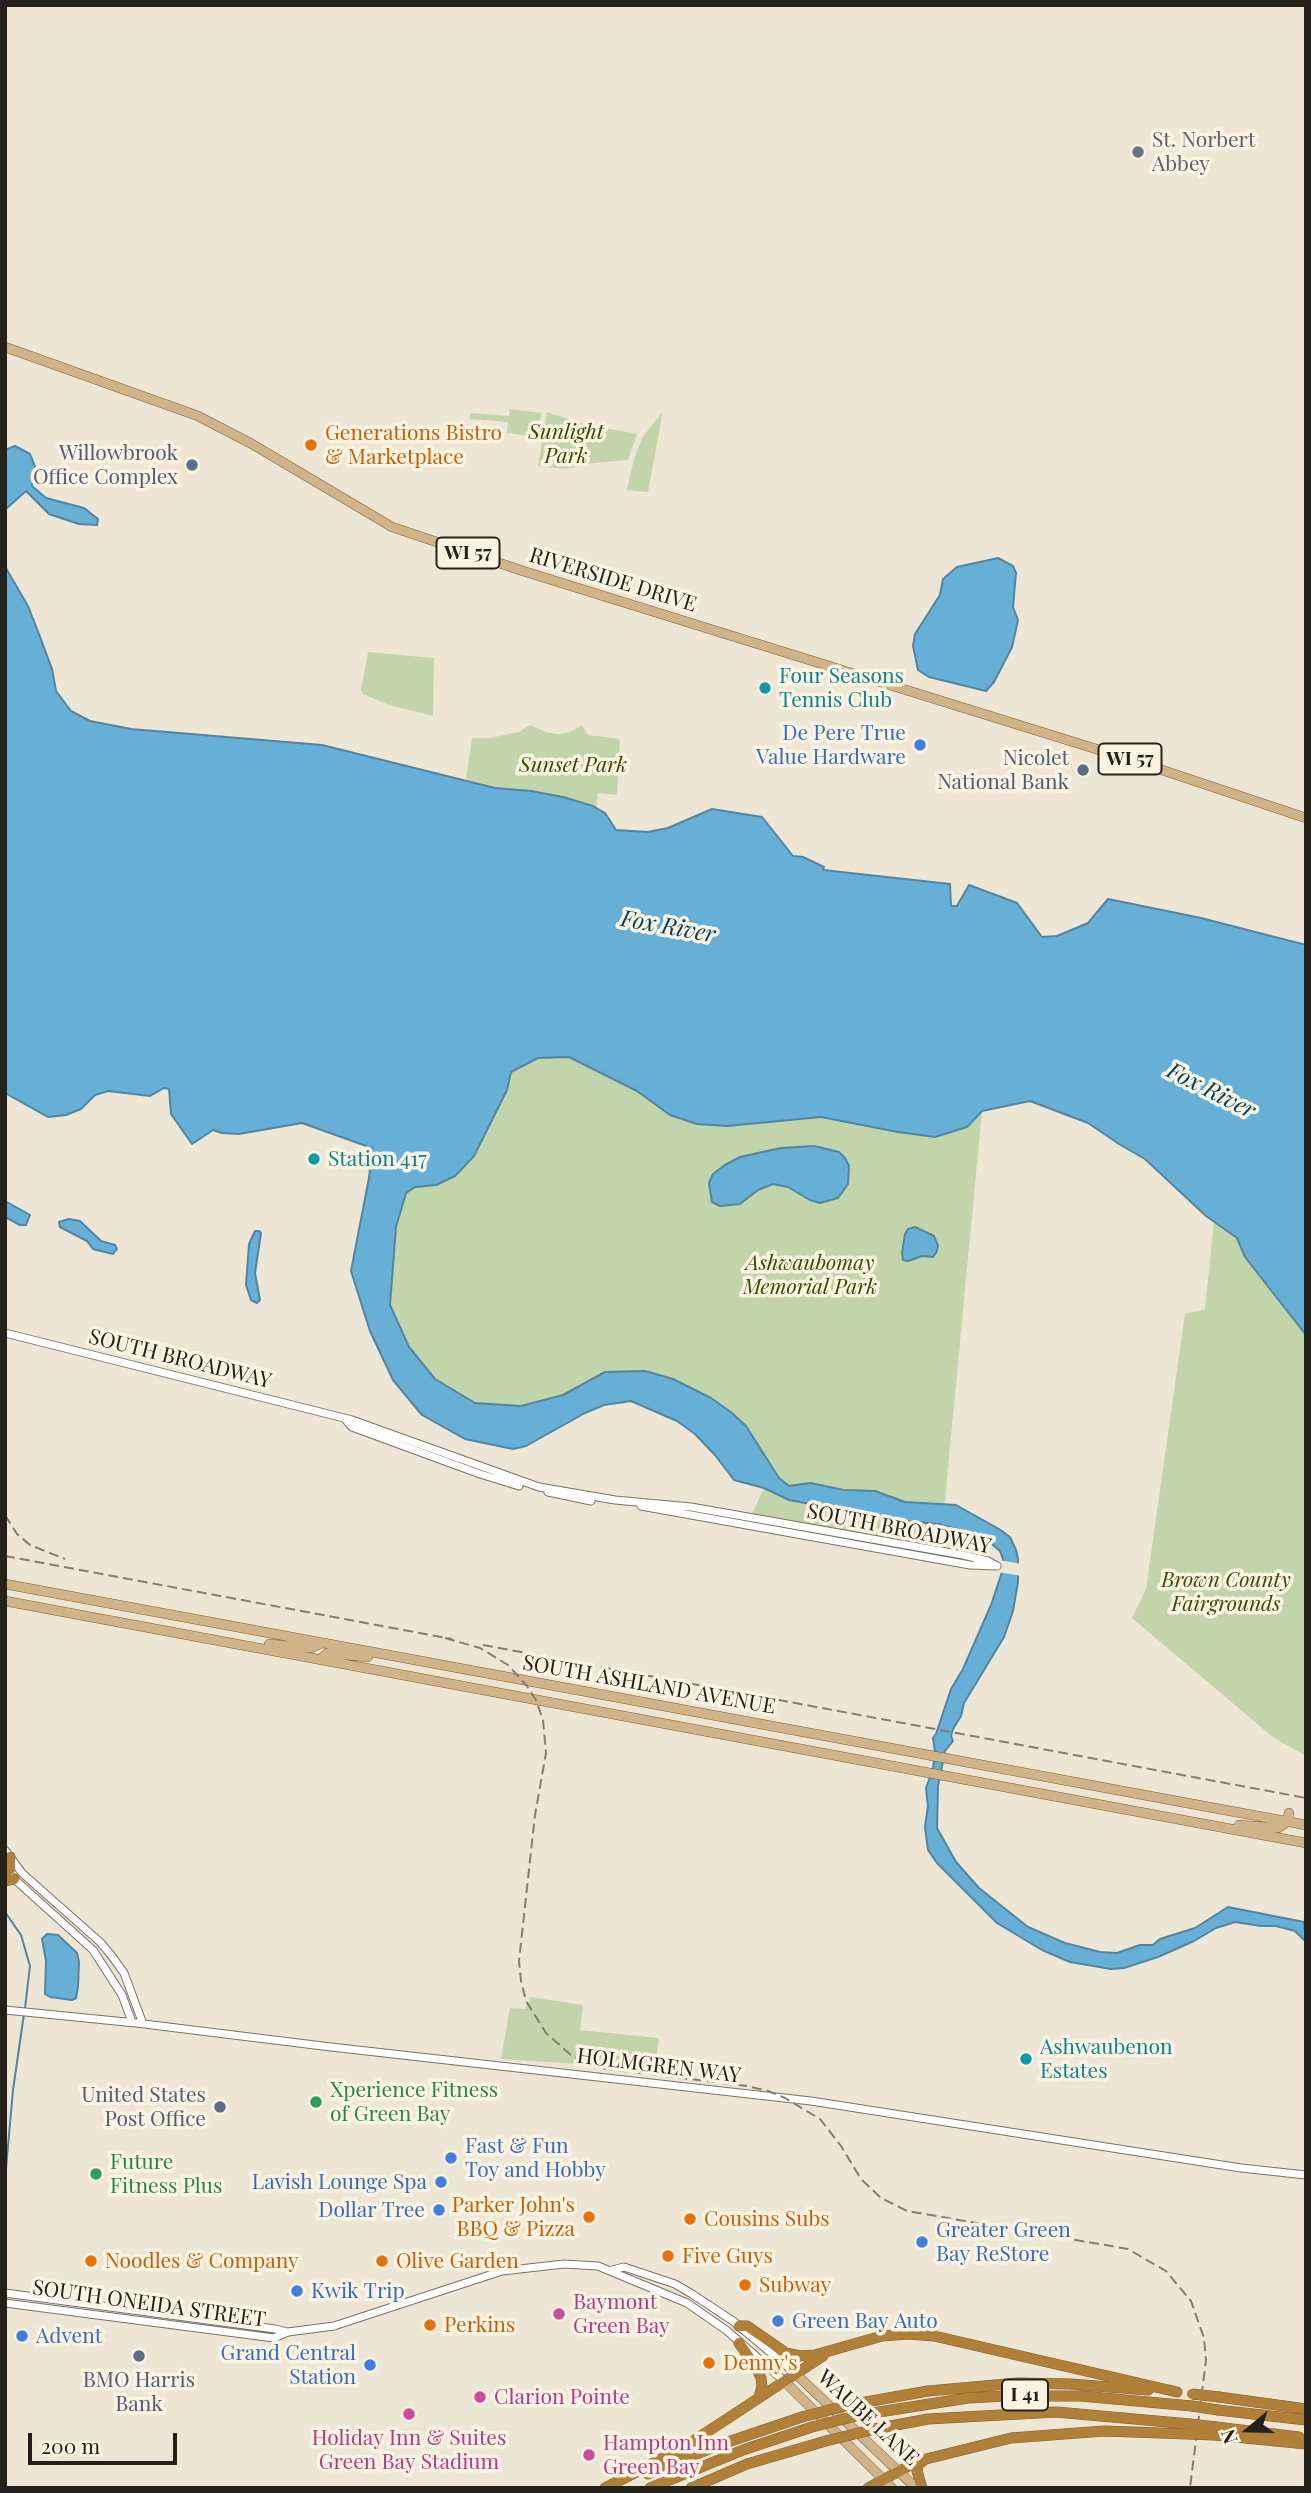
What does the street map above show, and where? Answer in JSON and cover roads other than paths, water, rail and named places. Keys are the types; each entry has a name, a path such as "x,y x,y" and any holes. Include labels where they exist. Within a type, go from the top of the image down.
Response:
{"highway":[{"path":"7,1875 10,1866 8,1854"},
{"path":"738,2326 747,2326 770,2343 792,2354 808,2356 882,2336 934,2336 1177,2392"},
{"path":"740,2343 761,2378 759,2397"},
{"path":"606,2488 681,2449 838,2348"},
{"path":"616,2488 719,2445 802,2417 849,2405 939,2389 1018,2383 1071,2384 1177,2392 1306,2409"},
{"name":"I 41","path":"650,2488 743,2450 812,2427 860,2415 968,2398 1081,2396 1306,2420"},
{"name":"I 41","path":"691,2488 747,2464 826,2441 928,2419 1056,2412 1189,2429 1306,2438"},
{"path":"869,2488 926,2458 1010,2438 1044,2434 1189,2429"},
{"path":"1215,2431 1306,2444"},
{"path":"922,2488 916,2471 926,2458"}],"main road":[{"name":"RIVERSIDE DRIVE","path":"5,347 198,416 252,444 392,527 523,571 1138,762 1306,818"},
{"name":"SOUTH ASHLAND AVENUE","path":"5,1584 1262,1817 1288,1818"},
{"name":"SOUTH ASHLAND AVENUE","path":"8,1603 1306,1844"},
{"path":"224,1641 311,1648 322,1643"},
{"path":"320,1659 328,1653 398,1657"},
{"path":"1262,1817 1279,1816 1287,1807 1288,1818"},
{"path":"1217,1826 1227,1824 1276,1828 1288,1818"},
{"path":"1288,1818 1306,1823"},
{"path":"1231,1829 1248,1836 1306,1844"},
{"name":"WAUBE LANE","path":"796,2374 916,2488"},
{"name":"WAUBE LANE","path":"784,2381 892,2488"}],"street":[{"name":"SOUTH BROADWAY","path":"5,1333 345,1419 539,1487 602,1499 691,1507 963,1555 997,1566 958,1563 647,1507 566,1497 480,1474 352,1427 345,1419"},
{"path":"8,1854 22,1873 100,1942 111,1955 124,1973 143,2024"},
{"path":"7,1875 93,1950 122,1995 132,2022"},
{"name":"HOLMGREN WAY","path":"5,2010 132,2022 831,2104 1241,2168 1306,2175"},
{"name":"SOUTH ONEIDA STREET","path":"5,2293 288,2332 334,2326 505,2270 564,2264 598,2266 687,2303 784,2381"},
{"path":"612,2270 624,2267 675,2284 738,2326 796,2374"},
{"path":"622,2277 643,2278 675,2293 692,2294"},
{"name":"SOUTH ONEIDA STREET","path":"5,2303 274,2338 288,2332"},
{"path":"687,2303 701,2305 738,2326"}],"water":[{"path":"15,446 30,454 36,469 32,486 46,498 84,508 98,519 97,525 79,524 49,514 26,491 7,508 5,450"},
{"path":"998,558 1013,566 1016,573 1013,607 1018,620 1012,647 994,682 986,691 929,677 918,670 913,646 915,634 940,595 943,579 957,567"},
{"name":"Fox River","path":"5,564 28,606 52,669 56,691 71,711 90,721 131,729 322,745 495,788 563,797 593,806 605,813 616,830 648,832 668,828 712,809 762,817 793,856 803,857 824,867 823,870 950,884 951,906 957,906 969,885 1017,903 1042,937 1057,936 1088,923 1108,899 1201,918 1306,945 1306,1335 1245,1257 1237,1238 1206,1216 1145,1159 1088,1123 1030,1101 982,1111 967,1127 935,1137 821,1117 727,1126 697,1124 670,1115 637,1091 569,1057 538,1058 511,1072 507,1090 474,1156 455,1176 436,1185 415,1187 406,1193 396,1227 390,1305 409,1347 435,1379 475,1403 521,1406 563,1395 605,1372 645,1371 673,1379 711,1398 732,1413 746,1426 779,1478 789,1486 810,1483 844,1490 875,1491 905,1502 956,1505 999,1529 1010,1537 1018,1559 1018,1582 1013,1611 1004,1637 964,1703 961,1716 953,1729 953,1741 945,1751 938,1786 937,1828 956,1862 979,1888 1028,1927 1065,1943 1100,1952 1117,1953 1140,1945 1153,1945 1160,1939 1195,1928 1228,1907 1304,1922 1306,1942 1295,1931 1276,1926 1235,1922 1216,1928 1158,1957 1124,1968 1111,1969 1070,1962 1042,1950 997,1923 937,1863 928,1850 925,1827 928,1806 926,1788 933,1769 935,1752 933,1738 951,1689 963,1669 991,1605 1002,1572 1003,1559 1000,1551 988,1541 975,1534 938,1524 895,1520 789,1500 764,1488 734,1480 695,1434 677,1421 631,1401 604,1405 526,1446 513,1449 465,1439 422,1415 393,1380 370,1331 351,1271 372,1148 302,1123 239,1134 213,1130 192,1144 171,1114 169,1089 164,1088 150,1096 108,1091 95,1095 81,1109 66,1115 48,1117 5,1093"},
{"path":"814,1146 839,1152 849,1166 848,1184 838,1198 820,1203 788,1187 773,1184 758,1190 740,1204 720,1206 712,1202 709,1183 713,1174 725,1165 740,1157 781,1148"},
{"path":"5,1201 30,1215 26,1225 20,1225 5,1217"},
{"path":"69,1219 80,1221 101,1241 115,1245 117,1249 113,1254 93,1249 87,1241 60,1227 59,1222"},
{"path":"915,1227 934,1236 938,1246 936,1253 933,1257 903,1260 905,1234 908,1229"},
{"path":"255,1231 261,1233 255,1273 260,1300 257,1303 251,1300 246,1285 249,1244"},
{"path":"47,1934 58,1935 77,1953 78,1987 76,1998 72,2000 45,1994 46,1961 42,1939"}],"waterway":[{"path":"5,1912 21,1935 30,1966 25,2008"},
{"path":"5,2180 13,2090 24,2014"}],"railway":[{"path":"5,1515 17,1534 30,1545 65,1559"},
{"path":"5,1556 452,1639"},
{"path":"445,1638 480,1648 508,1665 536,1700 543,1720 546,1753 535,1815 519,1961 526,2001 546,2033 572,2056 600,2068 747,2086 785,2098 820,2119 841,2146 861,2179 881,2198 907,2211 1128,2249 1166,2271 1191,2301 1204,2338 1206,2360 1190,2488"},
{"path":"483,1645 1306,1798"}],"place":[{"name":"St. Norbert Abbey","path":"1138,152"},
{"name":"Generations Bistro & Marketplace","path":"311,445"},
{"name":"Willowbrook Office Complex","path":"192,465"},
{"name":"Four Seasons Tennis Club","path":"765,688"},
{"name":"De Pere True Value Hardware","path":"920,745"},
{"name":"Nicolet National Bank","path":"1083,770"},
{"name":"Station 417","path":"314,1159"},
{"name":"Ashwaubenon Estates","path":"1026,2059"},
{"name":"Xperience Fitness of Green Bay","path":"316,2102"},
{"name":"United States Post Office","path":"220,2107"},
{"name":"Fast & Fun Toy and Hobby","path":"451,2158"},
{"name":"Future Fitness Plus","path":"96,2174"},
{"name":"Lavish Lounge Spa","path":"441,2182"},
{"name":"Dollar Tree","path":"439,2210"},
{"name":"Parker John's BBQ & Pizza","path":"589,2217"},
{"name":"Cousins Subs","path":"690,2219"},
{"name":"Greater Green Bay ReStore","path":"922,2242"},
{"name":"Five Guys","path":"668,2256"},
{"name":"Noodles & Company","path":"91,2261"},
{"name":"Olive Garden","path":"382,2261"},
{"name":"Subway","path":"745,2285"},
{"name":"Kwik Trip","path":"297,2291"},
{"name":"Baymont Green Bay","path":"559,2314"},
{"name":"Green Bay Auto","path":"778,2321"},
{"name":"Perkins","path":"430,2325"},
{"name":"Advent","path":"22,2336"},
{"name":"BMO Harris Bank","path":"139,2356"},
{"name":"Denny's","path":"709,2363"},
{"name":"Grand Central Station","path":"370,2365"},
{"name":"Clarion Pointe","path":"480,2397"},
{"name":"Holiday Inn & Suites Green Bay Stadium","path":"409,2414"},
{"name":"Hampton Inn Green Bay","path":"589,2455"}],"park label":[{"name":"Sunlight Park","path":"566,444"},
{"name":"Sunset Park","path":"573,765"},
{"name":"Ashwaubomay Memorial Park","path":"810,1275"},
{"name":"Brown County Fairgrounds","path":"1226,1592"}]}
